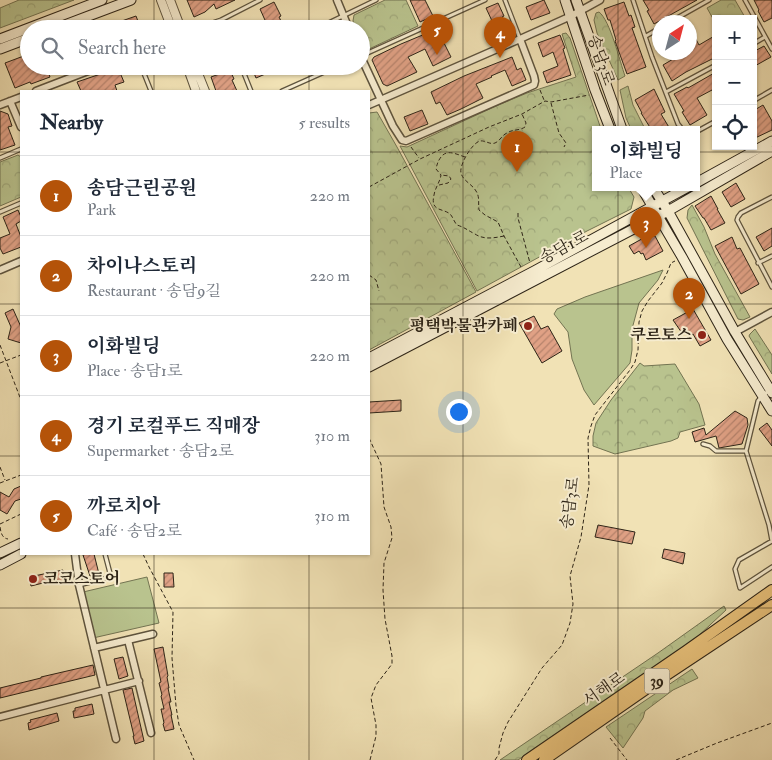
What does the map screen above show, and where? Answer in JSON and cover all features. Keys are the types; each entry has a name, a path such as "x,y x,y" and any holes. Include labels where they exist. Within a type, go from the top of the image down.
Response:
{"main road":[{"path":"50,20 102,0"},
{"path":"78,20 132,0"},
{"name":"송담3로","path":"565,0 609,126"},
{"name":"송담3로","path":"576,0 621,126"},
{"path":"0,39 20,31"},
{"path":"0,49 20,41"},
{"path":"700,181 772,140"},
{"name":"송담1로","path":"370,366 668,211 772,151"},
{"path":"643,191 728,339 768,393"},
{"path":"655,191 768,393 772,411"},
{"name":"송담1로","path":"370,357 681,191"},
{"path":"652,206 668,211"},
{"path":"0,553 20,543"},
{"path":"0,565 20,555"},
{"name":"서해로","path":"527,760 772,590"},
{"name":"서해로","path":"544,760 772,605"}],"street":[{"path":"161,0 169,20"},
{"path":"170,0 178,20"},
{"path":"337,0 345,20"},
{"path":"370,105 571,16 600,0"},
{"path":"369,75 393,126 402,140 406,141 534,85 534,76 520,39"},
{"path":"39,90 78,75"},
{"path":"190,75 196,90"},
{"path":"198,75 204,90"},
{"path":"0,105 20,97"},
{"path":"10,101 20,125"},
{"path":"0,270 20,261"},
{"path":"734,332 772,312"},
{"path":"75,555 79,585 116,739"},
{"path":"94,648 153,634"},
{"path":"128,640 151,733"},
{"path":"0,717 139,681"}],"lane":[{"path":"221,20 260,0"},
{"path":"335,20 376,0"},
{"path":"370,52 485,0"},
{"path":"506,0 520,39"},
{"path":"633,0 652,56 680,126"},
{"path":"682,15 709,0"},
{"path":"745,0 772,49"},
{"path":"646,36 652,33"},
{"path":"757,42 765,37"},
{"path":"666,92 712,67"},
{"path":"145,75 151,90"},
{"path":"245,75 251,90"},
{"path":"284,90 318,75"},
{"path":"757,99 772,90"},
{"path":"700,130 712,123"},
{"path":"0,158 20,149"},
{"path":"772,197 741,214 737,220 772,287"},
{"path":"0,212 20,203"},
{"path":"758,263 772,256"},
{"path":"768,393 758,401 746,451 769,524 772,541 739,560 735,569 740,588 772,567"},
{"path":"703,444 710,446 716,451 746,451"},
{"path":"79,585 111,577 105,555"}],"path":[{"path":"539,87 545,101"},
{"path":"370,186 420,159 522,114 545,101 551,102 592,94"},
{"path":"551,102 559,133 566,143 564,147"},
{"path":"522,114 526,122 522,129 506,133 495,143 478,142 465,157 461,174 476,191 479,210 498,222 523,270"},
{"path":"410,144 420,159"},
{"path":"441,149 444,154"},
{"path":"438,185 448,183 451,178 441,175 436,169 436,164 444,154 446,152 454,153 465,157"},
{"path":"441,175 433,197 434,204 439,210 451,215 456,225 464,227 473,234 483,238 504,236"},
{"path":"518,213 531,266 534,271"},
{"name":"송담3로","path":"495,760 499,754 503,733 508,722 542,668 562,645 570,623 573,604 570,576 585,516 589,485 588,438 595,415 635,362 642,311 662,283 671,263 682,257"},
{"path":"370,276 376,280 380,291"},
{"path":"0,345 20,397"},
{"path":"0,363 20,355"},
{"path":"370,440 381,464 384,507 391,527 392,538 384,563 383,590 385,619 392,664 376,685 371,698 376,736 370,760"},
{"path":"0,467 6,481"},
{"path":"0,484 20,475"},
{"path":"11,540 4,538 1,534 0,526 20,515"},
{"path":"143,555 172,612 172,658 176,706 179,725 194,760"},
{"path":"676,760 772,723"},
{"path":"610,738 627,760"}],"green space":[{"path":"19,0 74,0 0,28 0,8"},
{"path":"385,0 406,0 418,26 370,49 370,20 353,20 354,15"},
{"path":"721,0 735,0 744,15 712,15 712,17 707,8"},
{"path":"599,12 611,32 625,76 618,80 597,33 594,20 596,13"},
{"path":"566,33 570,38 600,126 592,126 592,191 630,191 634,197 631,209 477,291 400,146 407,147 527,93 576,77 562,34"},
{"path":"628,86 633,105 644,126 630,126 620,90"},
{"path":"377,112 476,292 370,349 370,113"},
{"path":"18,155 20,156 20,197 0,206 0,162"},
{"path":"692,205 704,227 715,254 750,317 743,320 738,319 687,218 688,210"},
{"path":"663,270 658,280 639,303 632,329 630,363 594,405 584,390 572,359 568,332 554,314 557,309 585,297"},
{"path":"755,329 772,355 772,374 749,336"},
{"path":"640,363 644,366 675,364 699,404 705,425 680,432 678,438 671,441 615,454 593,446 596,423 611,400"},
{"path":"147,577 159,623 93,638 83,592"},
{"path":"724,606 726,610 695,639 518,760 500,760 658,653"},
{"path":"692,669 698,678 673,690 645,711 643,718 623,748 606,727"}],"building":[{"path":"187,0 235,0 216,9 214,4 205,12 194,17"},
{"path":"410,0 425,0 433,16 420,22"},
{"path":"544,0 550,13 531,20 526,7"},
{"path":"643,0 697,0 670,15 652,15 652,20 647,11 649,10"},
{"path":"754,0 772,0 772,18 764,22"},
{"path":"274,2 281,16 279,17 280,20 265,20 260,9"},
{"path":"624,2 629,16 631,15 635,27 632,28 646,67 627,74 615,41 610,20 608,20 604,9"},
{"path":"498,3 508,30 499,36 486,8"},
{"path":"136,16 138,20 125,20"},
{"path":"437,29 451,57 433,66 425,49 408,57 417,72 387,86 383,84 372,60 374,57"},
{"path":"560,35 571,75 547,83 543,72 558,66 553,52 543,57 538,43"},
{"path":"712,37 712,59 672,81 663,65 671,60 697,60 697,41 699,45"},
{"path":"764,46 771,57 757,65 757,50"},
{"path":"20,57 20,75 49,75 50,77 15,88 5,63"},
{"path":"512,57 517,70 521,68 526,80 512,86 505,70 476,84 483,98 461,109 447,115 440,102 436,104 431,92 464,76"},
{"path":"712,74 712,90 697,98 707,115 690,125 674,94"},
{"path":"98,75 121,75 124,82 115,85 117,90 81,90 77,82"},
{"path":"232,75 234,79 232,80 237,90 216,90 211,77"},
{"path":"654,89 665,112 661,114 668,126 649,126 635,100"},
{"path":"763,105 772,121 772,130 757,137 757,109"},
{"path":"422,110 428,124 410,131 404,117"},
{"path":"0,111 8,114 12,126 8,127 15,145 0,150"},
{"path":"736,183 745,199 731,207 722,192"},
{"path":"711,196 725,223 711,230 695,206"},
{"path":"18,210 20,215 20,222 16,224 20,234 20,247 3,254 0,248 0,238 10,234 3,217"},
{"path":"772,228 772,246 764,251 756,237"},
{"path":"649,235 655,236 663,251 646,260 643,253 641,254 639,251 634,254 629,246"},
{"path":"732,237 737,249 740,248 759,284 741,294 715,246"},
{"path":"13,309 20,325 20,343 8,339 11,327 5,313"},
{"path":"693,309 711,340 700,346 693,334 690,336 687,330 682,333 673,320"},
{"path":"534,316 541,329 548,326 562,351 542,363 519,323"},
{"path":"401,400 401,411 370,413 370,402"},
{"path":"735,411 747,418 748,425 742,444 719,448 716,436 695,442 692,432 704,428 706,435"},
{"path":"767,423 772,430 772,446 759,429"},
{"path":"20,486 20,499 15,501 7,514 0,510 0,492 9,497 14,489"},
{"path":"598,525 635,532 632,544 595,537"},
{"path":"664,549 685,553 683,564 662,558"},
{"path":"83,555 94,555 99,574 90,576"},
{"path":"63,570 65,581 48,584 47,582 31,586 29,577"},
{"path":"164,573 173,573 174,587 164,587"},
{"path":"163,647 174,729 165,731 161,709 164,709 159,683 161,682 154,649"},
{"path":"123,657 128,676 119,679 114,659"},
{"path":"93,665 95,675 0,698 0,688"},
{"path":"132,688 144,741 135,744 123,690"},
{"path":"92,704 94,714 74,718 73,711 75,711 75,708"},
{"path":"57,713 59,721 29,730 28,723 31,722 30,720"}],"place":[{"name":"까로치아","path":"437,55"},
{"name":"경기 로컬푸드 직매장","path":"500,58"},
{"name":"송담근린공원","path":"517,172"},
{"name":"이화빌딩","path":"646,248"},
{"name":"차이나스토리","path":"689,319"},
{"name":"평택박물관카페","path":"528,326"},
{"name":"쿠르토스","path":"702,335"},
{"name":"코코스토어","path":"33,579"}]}
